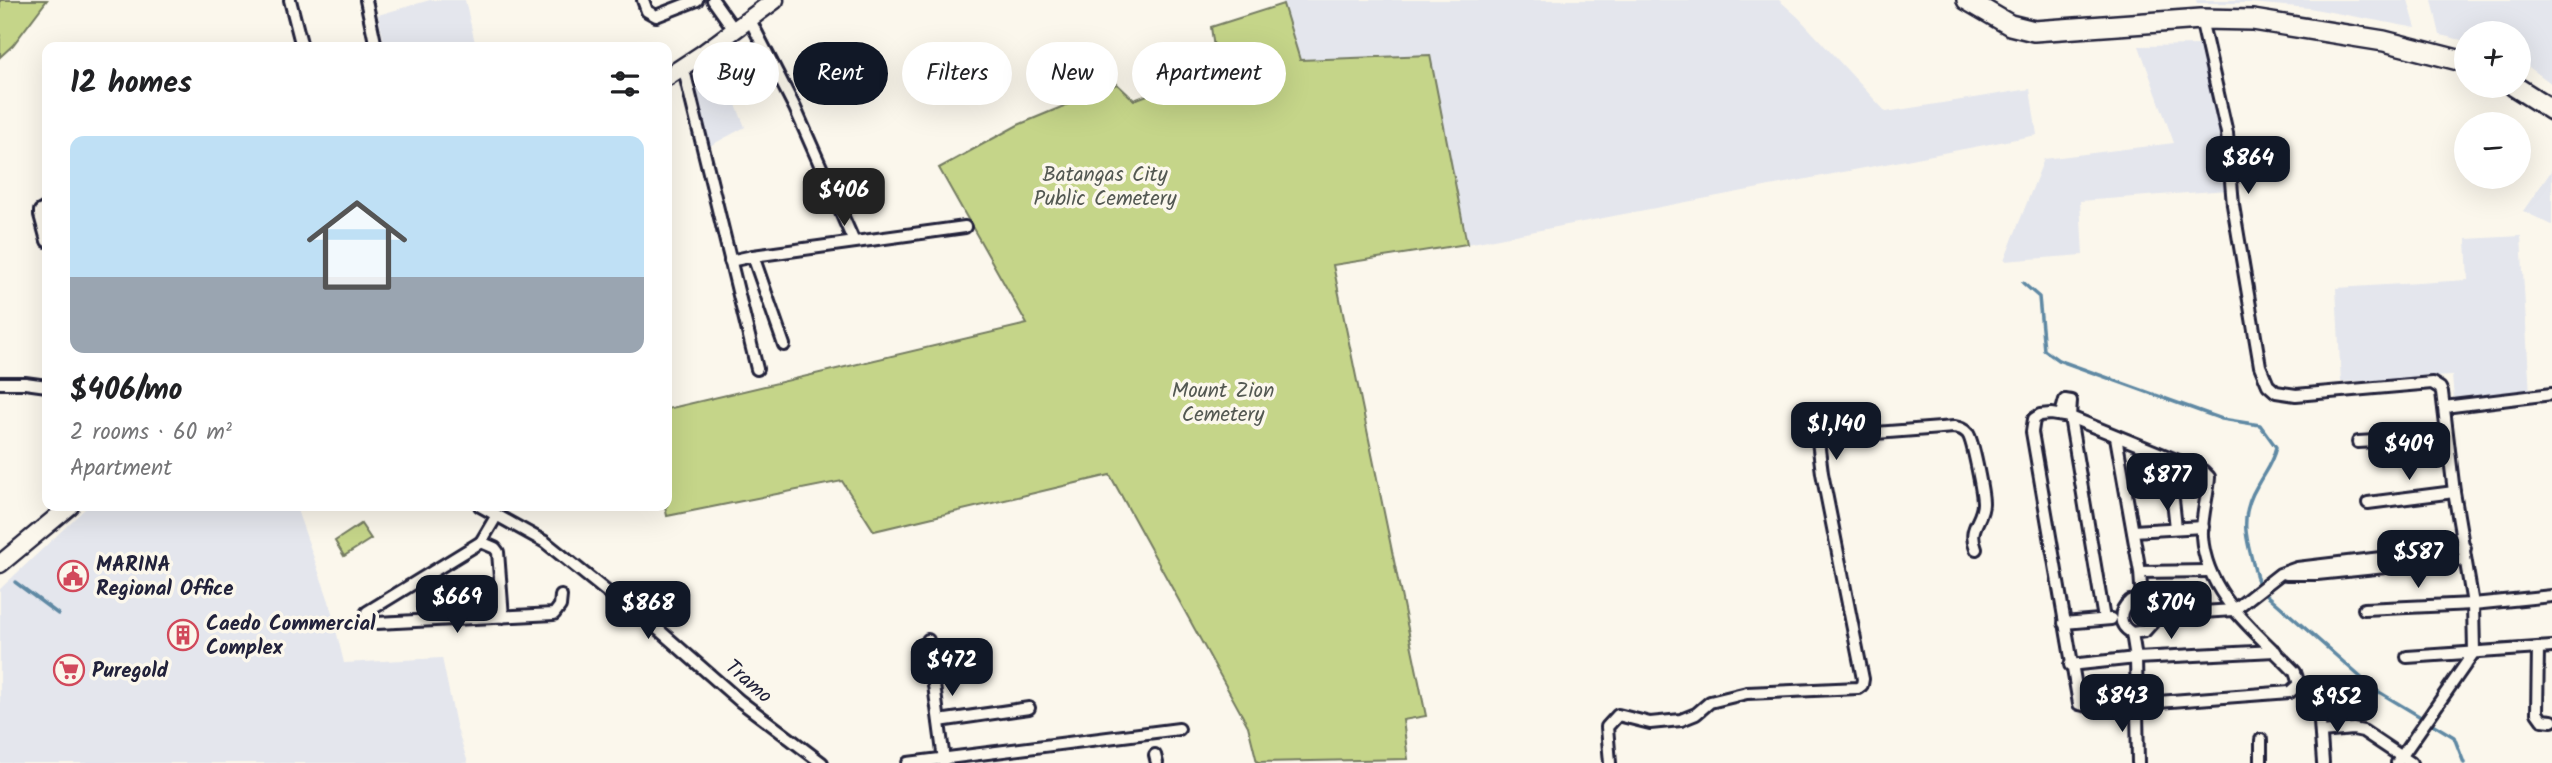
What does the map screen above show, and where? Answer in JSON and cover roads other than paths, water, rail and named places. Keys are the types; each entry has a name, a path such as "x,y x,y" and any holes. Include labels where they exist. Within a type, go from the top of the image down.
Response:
{"highway":[{"path":"1970,1 2010,25 2034,31 2201,19 2253,20 2384,41 2454,59"},
{"path":"2531,97 2552,110"}],"main road":[{"path":"672,74 775,0"},
{"path":"0,564 64,511"}],"street":[{"path":"290,0 301,42"},
{"path":"366,0 375,42"},
{"path":"643,0 647,11 660,16 697,0"},
{"path":"713,0 735,31"},
{"path":"2201,19 2227,133 2233,205 2245,286 2260,366 2268,385 2276,392 2295,396 2432,383 2442,392 2454,492 2473,604 2474,652 2414,738 2403,761 2358,730 2321,732"},
{"path":"750,20 795,108 854,242"},
{"path":"683,66 757,369"},
{"path":"730,261 965,227"},
{"path":"753,256 784,345"},
{"path":"0,383 42,386"},
{"path":"2444,407 2552,394"},
{"path":"2040,415 2065,415 2203,471 2209,477 2202,535 2209,571 2217,589 2234,610 2298,677 2296,689 2290,692 2082,707 2076,700 2032,426 2034,419 2040,415"},
{"path":"2065,415 2104,620"},
{"path":"1610,763 1607,727 1618,715 1650,723 1681,720 1696,714 1710,702 1747,693 1858,688 1862,685 1822,473 1818,441 1823,437 1954,427 1962,429 1970,438 1983,499 1982,512 1973,528 1976,549"},
{"path":"2116,437 2140,572 2142,600 2152,609 2154,615 2150,627 2139,633 2132,632 2126,629 2120,618 2121,611 2130,601 2142,600"},
{"path":"2358,442 2446,437"},
{"path":"2171,481 2176,528"},
{"path":"2368,503 2454,492"},
{"name":"Tramo","path":"489,511 545,541 685,651 740,701 822,763"},
{"path":"497,515 481,542 370,609 367,615 370,622 377,624 554,614 560,606 561,596"},
{"path":"2133,531 2203,527"},
{"path":"481,542 498,552 503,617"},
{"path":"2154,615 2234,610 2280,574 2313,564 2465,554"},
{"path":"2140,572 2209,571"},
{"path":"2364,608 2473,604 2552,596"},
{"path":"2064,623 2120,618"},
{"path":"2132,632 2136,659 2138,763"},
{"path":"929,640 944,760"},
{"path":"2407,657 2552,647"},
{"path":"2539,648 2538,713 2542,720 2552,721"},
{"path":"2070,665 2275,651"},
{"path":"939,721 1030,708"},
{"path":"2319,709 2323,763"},
{"path":"908,763 1179,729"},
{"path":"2261,740 2262,763"}],"waterway":[{"path":"2023,283 2039,297 2044,350 2058,360 2222,419 2260,425 2276,447 2247,511 2246,534 2258,582"},
{"path":"15,582 58,614"},
{"path":"2265,593 2374,689 2454,737 2464,763"}],"place":[{"name":"MARINA Regional Office","path":"73,576"},
{"name":"Caedo Commercial Complex","path":"183,635"},
{"name":"Puregold","path":"69,670"}],"park label":[{"name":"Batangas City Public Cemetery","path":"1105,186"},
{"name":"Mount Zion Cemetery","path":"1223,402"}]}
